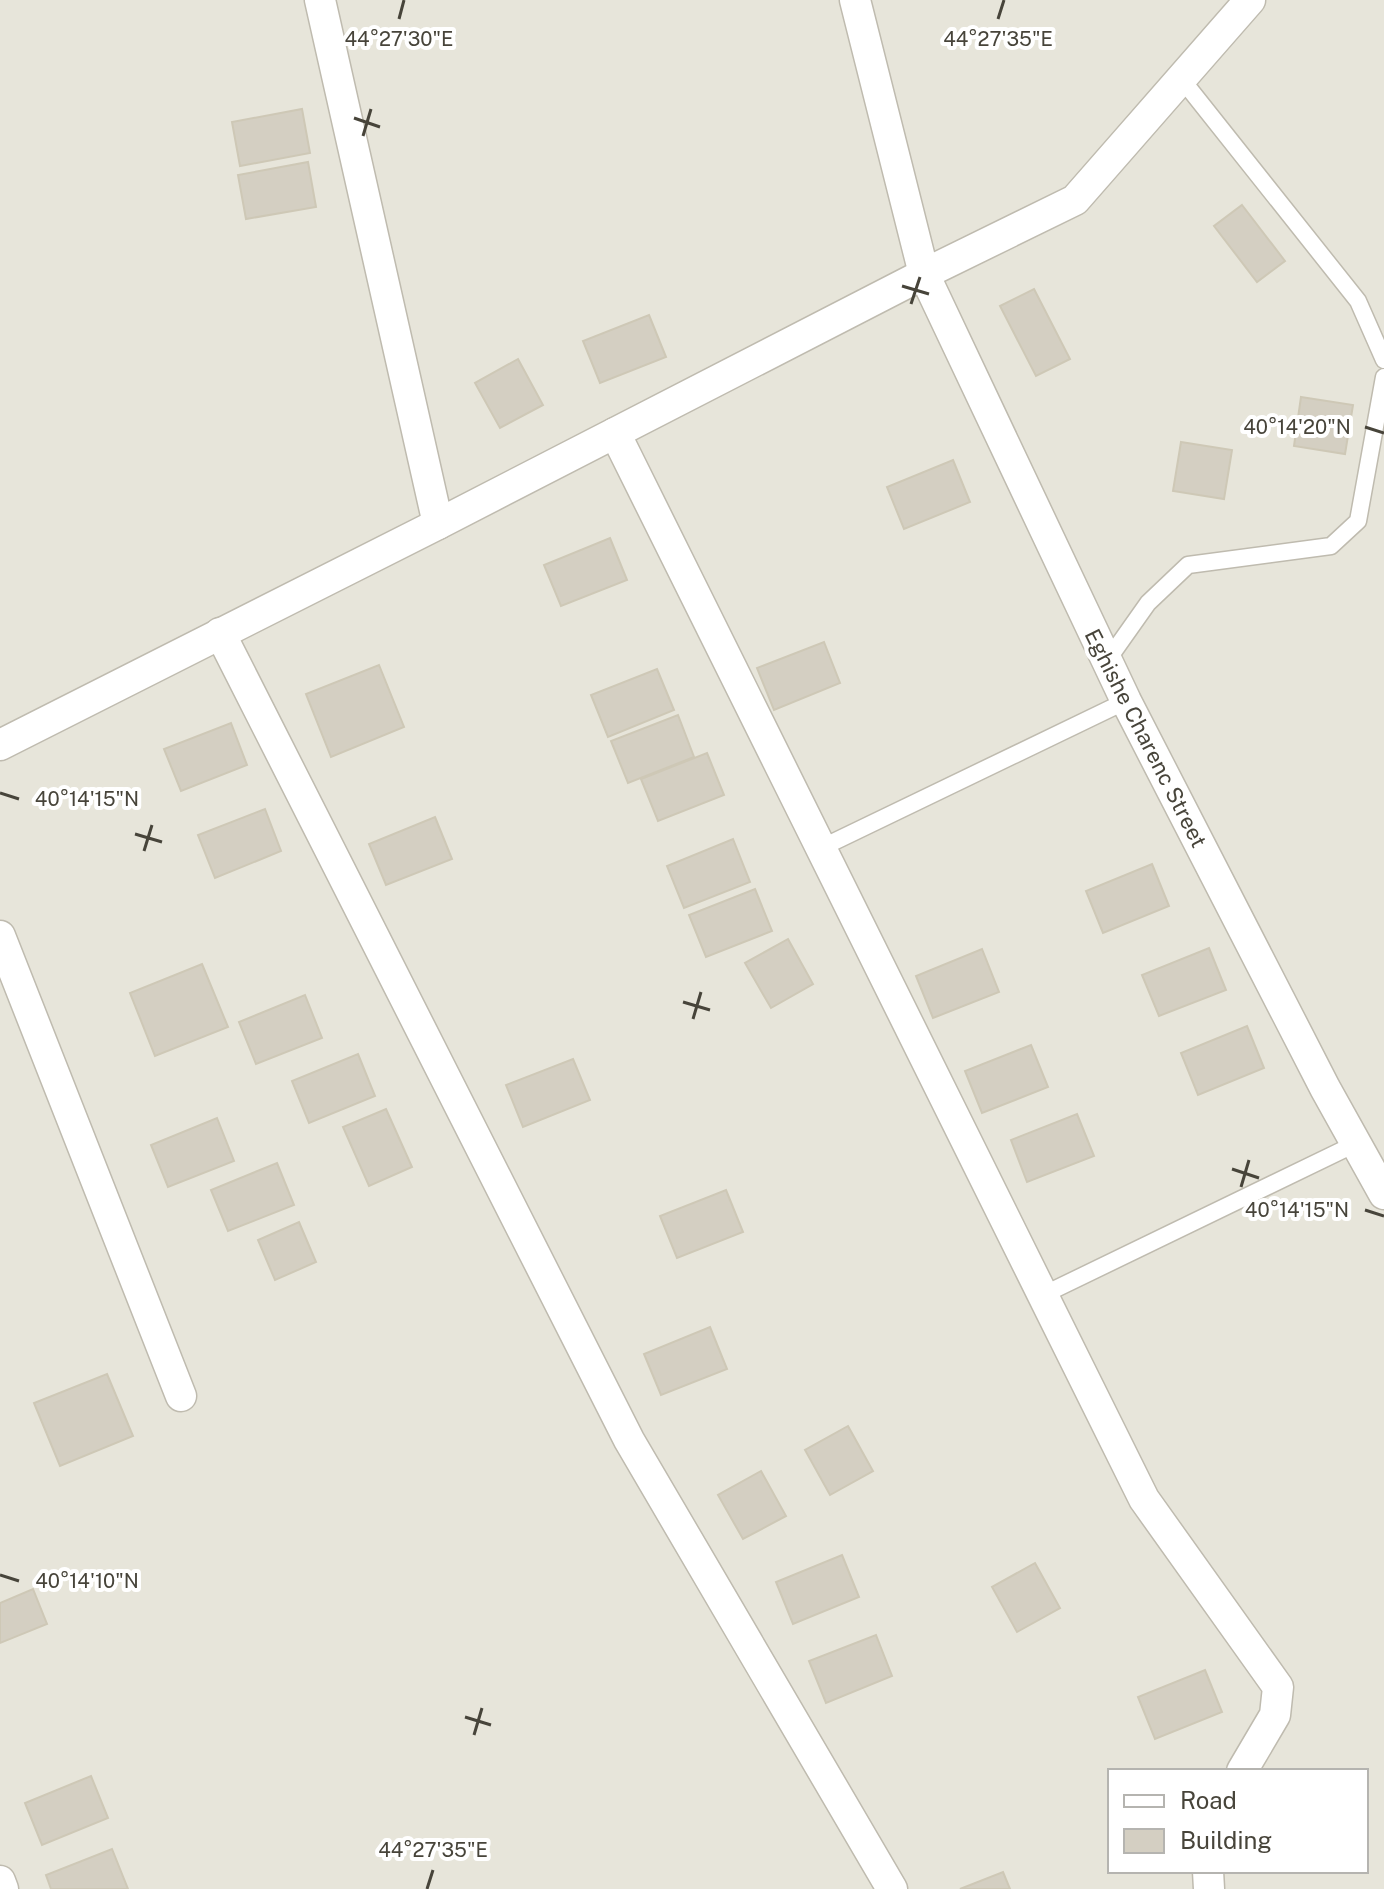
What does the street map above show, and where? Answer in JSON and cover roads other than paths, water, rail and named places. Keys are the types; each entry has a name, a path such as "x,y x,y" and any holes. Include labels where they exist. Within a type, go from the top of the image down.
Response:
{"street":[{"path":"320,0 438,524"},
{"name":"Eghishe Charenc Street","path":"855,0 924,274 1126,701 1355,1144 1384,1194"},
{"path":"0,745 1075,200 1250,0"},
{"path":"615,433 1144,1499 1278,1687 1275,1715 1243,1769"},
{"path":"220,633 629,1440 892,1889"},
{"path":"0,936 181,1396"},
{"path":"0,1881 3,1889"}],"lane":[{"path":"1180,77 1358,301 1384,360"},
{"path":"1107,661 1148,603 1188,565 1331,546 1358,521 1384,377"},
{"path":"821,848 1126,701"},
{"path":"1043,1295 1355,1144"}]}
